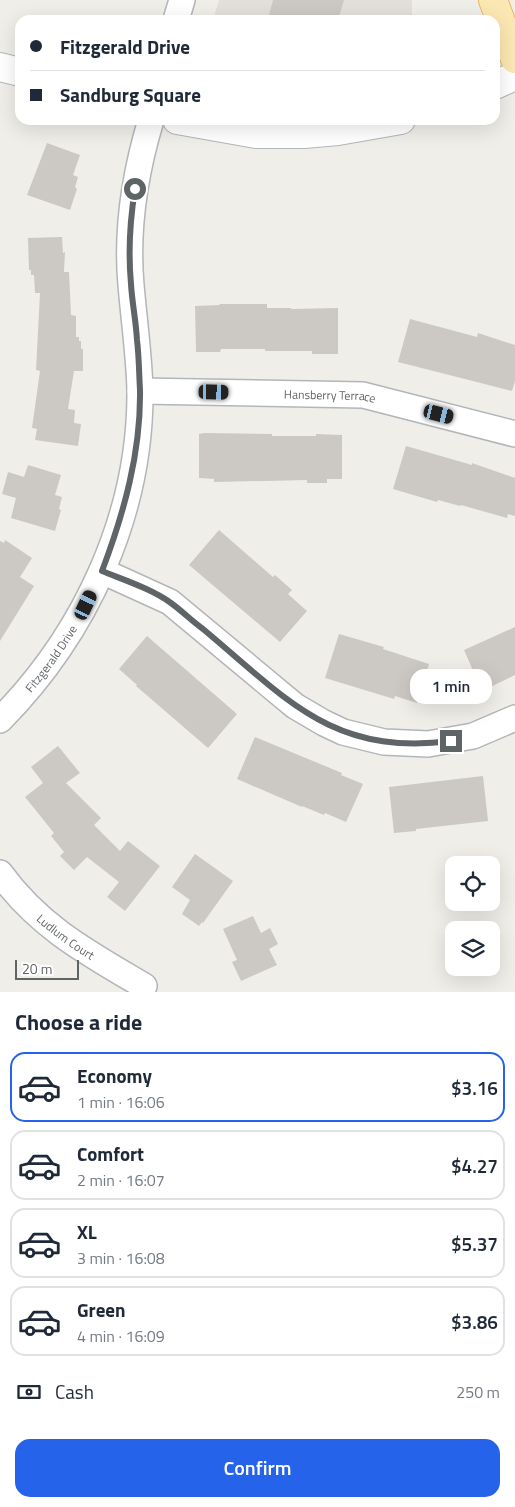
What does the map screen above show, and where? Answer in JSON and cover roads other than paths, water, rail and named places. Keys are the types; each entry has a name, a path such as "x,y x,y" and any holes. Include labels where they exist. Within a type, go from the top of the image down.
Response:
{"main road":[{"path":"493,0 499,15"},
{"path":"500,19 515,59"}],"street":[{"path":"178,15 182,0"},
{"path":"0,67 15,71"},
{"path":"500,82 515,76"},
{"name":"Fitzgerald Drive","path":"0,720 26,692 67,638 86,605 102,571 124,508 135,456 140,391 138,341 131,283 130,235 137,174 150,125"},
{"path":"205,125 256,134 304,134 372,125"},
{"name":"Hansberry Terrace","path":"140,391 363,394 515,434"},
{"path":"102,571 170,602 295,706 324,724 343,732 384,742 428,744 473,736 515,718"},
{"name":"Ludlum Court","path":"0,873 48,926 70,942 144,986"}]}
